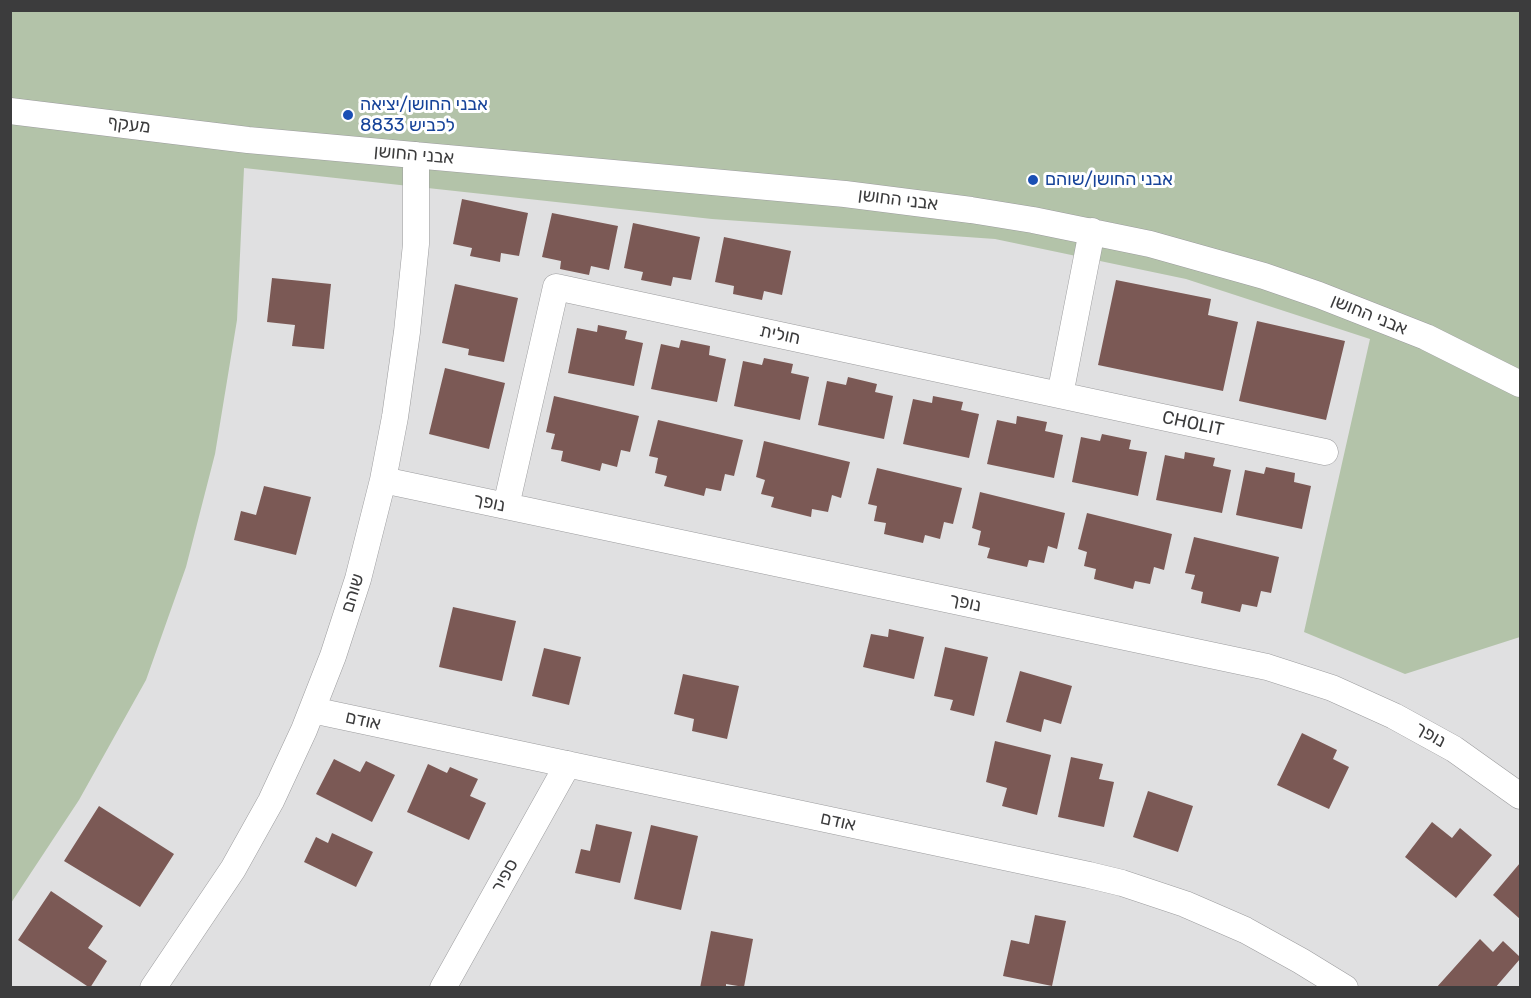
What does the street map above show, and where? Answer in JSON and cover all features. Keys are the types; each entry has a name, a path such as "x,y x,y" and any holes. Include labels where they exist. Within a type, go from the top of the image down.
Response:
{"street":[{"name":"מעקף","path":"10,111 248,140"},
{"name":"אבני החושן","path":"248,140 845,194 971,210 1092,231 1208,259 1318,295 1426,338 1521,384"},
{"name":"שוהם","path":"153,987 233,869 271,801 312,710 333,656 358,579 383,480 407,332 416,244 416,155"},
{"path":"1060,395 1092,231"},
{"name":"חולית","path":"506,506 556,287 1060,395"},
{"name":"CHOLIT","path":"1060,395 1325,452"},
{"name":"נופך","path":"383,480 1267,667 1332,688 1394,716 1454,749 1521,796"},
{"name":"אודם","path":"312,710 1122,883 1185,904 1245,930 1345,987"},
{"name":"ספיר","path":"443,987 568,764"}],"green space":[{"path":"11,11 1520,11 1520,637 1405,674 1304,632 1370,339 1186,279 995,239 712,219 244,168 237,320 215,454 186,567 146,680 79,800 11,903"}],"building":[{"path":"462,199 528,213 519,256 501,253 500,262 470,256 472,248 453,244"},
{"path":"552,213 618,226 609,270 591,266 589,275 560,269 561,261 542,257"},
{"path":"633,223 700,237 691,280 673,277 671,286 641,280 643,272 624,268"},
{"path":"724,237 791,251 782,295 764,291 762,300 733,294 734,286 715,282"},
{"path":"272,278 331,284 324,349 292,346 295,325 267,322"},
{"path":"1116,280 1211,299 1208,315 1238,322 1223,391 1098,365"},
{"path":"455,284 518,298 504,362 468,355 469,349 442,343"},
{"path":"1257,321 1345,341 1326,420 1239,401"},
{"path":"598,325 627,331 625,339 643,343 634,386 568,373 577,328 597,332"},
{"path":"681,340 710,346 709,355 726,359 717,402 651,389 661,344 679,348"},
{"path":"764,358 793,364 791,373 809,377 800,420 734,406 743,361 762,365"},
{"path":"445,368 505,383 489,449 429,434"},
{"path":"848,377 877,384 875,392 893,396 884,439 818,425 827,381 846,385"},
{"path":"554,396 639,416 630,452 621,450 617,467 602,463 600,471 561,461 563,451 551,449 555,434 546,432"},
{"path":"933,396 963,402 961,410 979,414 969,458 903,444 913,399 932,403"},
{"path":"1017,416 1047,422 1045,431 1063,435 1054,478 987,464 997,420 1016,424"},
{"path":"658,420 743,440 734,476 725,474 721,491 706,488 704,496 664,486 667,476 655,473 658,458 649,456"},
{"path":"1102,434 1131,440 1129,449 1147,452 1138,496 1072,482 1081,437 1100,441"},
{"path":"764,441 850,462 841,498 832,495 828,512 812,509 811,517 771,507 774,497 761,494 765,480 756,477"},
{"path":"1185,452 1215,458 1213,466 1231,470 1222,513 1156,500 1165,455 1184,459"},
{"path":"1266,467 1295,473 1294,482 1311,486 1302,529 1236,515 1245,470 1264,474"},
{"path":"877,468 962,488 953,524 944,522 940,539 925,535 923,543 884,534 886,523 874,521 877,506 868,504"},
{"path":"264,486 311,497 296,555 234,540 241,511 256,515"},
{"path":"980,492 1065,513 1057,549 1048,546 1044,563 1029,560 1027,567 987,558 990,548 978,545 981,531 972,528"},
{"path":"1087,513 1172,534 1164,570 1154,567 1150,584 1135,581 1133,589 1094,579 1096,569 1084,566 1087,552 1078,549"},
{"path":"1194,537 1279,557 1271,593 1261,591 1257,607 1242,604 1240,612 1201,603 1203,592 1191,589 1195,575 1185,573"},
{"path":"453,607 516,621 502,681 439,667"},
{"path":"889,629 924,637 914,679 863,667 871,634 888,637"},
{"path":"945,647 988,657 974,716 950,710 953,700 934,696"},
{"path":"544,648 581,657 569,705 532,696"},
{"path":"1020,671 1072,686 1061,724 1044,719 1041,732 1006,722"},
{"path":"683,674 739,686 727,739 692,731 694,719 674,714"},
{"path":"1302,733 1337,750 1333,759 1349,767 1329,809 1277,785"},
{"path":"995,741 1051,755 1037,815 1002,806 1007,788 986,782"},
{"path":"1071,757 1103,764 1099,779 1114,782 1104,827 1058,817"},
{"path":"334,759 360,772 366,761 395,775 372,822 316,794"},
{"path":"428,764 447,773 450,767 478,779 470,796 486,803 469,840 407,812"},
{"path":"1148,791 1193,806 1178,852 1133,837"},
{"path":"99,806 174,854 140,907 64,861"},
{"path":"1432,822 1452,838 1460,828 1492,855 1456,898 1405,857"},
{"path":"596,824 632,832 620,883 575,873 581,849 590,851"},
{"path":"651,825 698,836 681,910 634,899"},
{"path":"332,833 373,852 356,887 304,862 316,837 328,843"},
{"path":"1520,863 1520,919 1493,895"},
{"path":"51,891 103,926 88,948 107,961 90,988 18,940"},
{"path":"1035,915 1066,921 1052,986 1003,976 1011,940 1029,944"},
{"path":"711,931 753,939 744,987 726,984 726,988 700,988"},
{"path":"1480,939 1493,952 1503,941 1520,959 1495,988 1436,988"}],"place":[{"name":"אבני החושן/יציאה לכביש 8833","path":"348,115"},
{"name":"אבני החושן/שוהם","path":"1033,180"}]}
